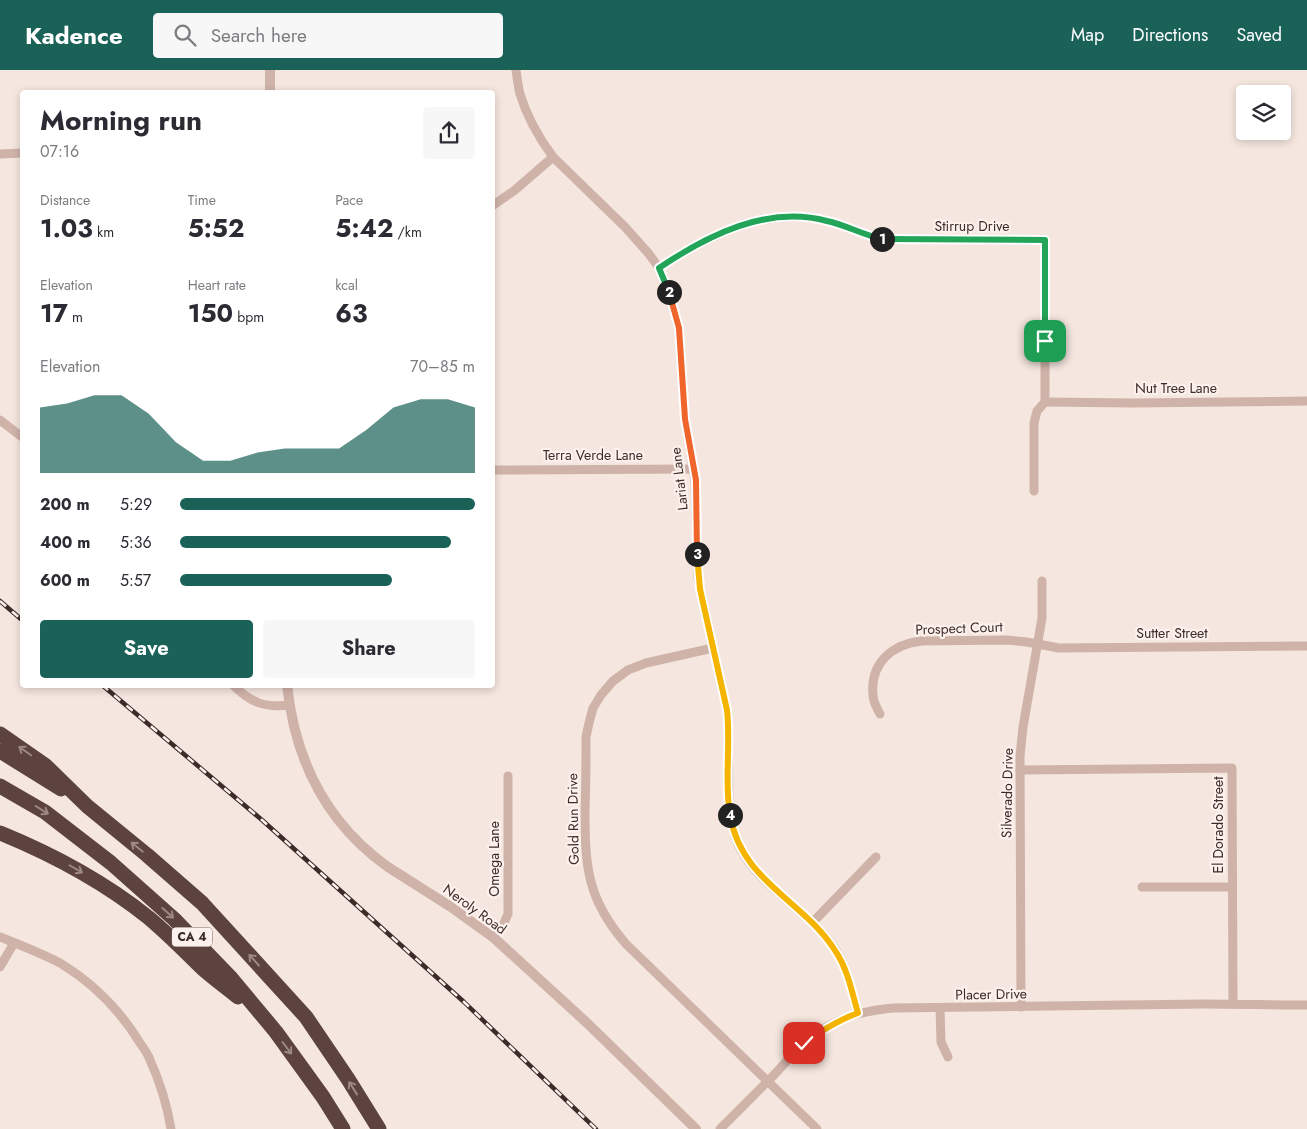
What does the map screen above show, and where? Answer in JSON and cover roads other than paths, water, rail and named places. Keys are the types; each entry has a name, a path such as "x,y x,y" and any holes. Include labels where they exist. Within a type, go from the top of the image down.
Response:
{"highway":[{"path":"0,734 46,766 87,806"},
{"name":"CA 4","path":"0,751 87,806 202,903 311,1024 379,1129"},
{"name":"CA 4","path":"0,786 45,812 111,862 174,919 231,978 265,1019 323,1097 343,1129"},
{"path":"0,833 68,864 130,904 265,1019"}],"street":[{"path":"270,70 270,90"},
{"name":"Lariat Lane","path":"516,70 520,94 530,121 553,158 625,227 649,254 659,268 673,305 679,328 685,419 697,502 698,578 727,710 729,808 736,839 743,854 755,870 812,923 830,943 844,966 858,1013"},
{"path":"0,154 20,153"},
{"path":"495,204 515,190 553,158"},
{"name":"Stirrup Drive","path":"659,268 711,237 734,227 757,221 800,216 826,220 868,236 882,239 1045,240 1045,402 1037,411 1034,423 1034,491"},
{"name":"Nut Tree Lane","path":"1045,402 1307,401"},
{"path":"0,420 20,435"},
{"name":"Terra Verde Lane","path":"495,470 693,469"},
{"name":"Silverado Drive","path":"1021,1007 1020,770 1023,728 1042,618 1042,581"},
{"name":"Prospect Court","path":"880,714 873,698 875,674 881,663 898,647 910,642 922,641 1007,640 1038,644"},
{"name":"Sutter Street","path":"1038,644 1059,648 1307,646"},
{"name":"Gold Run Drive","path":"713,648 646,663 628,670 613,681 593,708 586,737 585,844 590,881 602,911 612,928 626,944 817,1129"},
{"path":"236,688 244,696 254,701 268,705 290,705"},
{"name":"Neroly Road","path":"288,688 293,722 307,768 329,807 351,835 379,861 451,907 494,938 586,1022 696,1129"},
{"name":"El Dorado Street","path":"1020,770 1232,768 1232,1004"},
{"name":"Omega Lane","path":"494,938 500,931 508,914 508,776"},
{"path":"812,923 876,857"},
{"path":"1142,887 1232,887"},
{"path":"0,938 59,963 91,985 112,1004 134,1032 150,1058 168,1108 171,1129"},
{"path":"0,967 14,943"},
{"name":"Placer Drive","path":"720,1129 804,1043 821,1030 858,1013 892,1008 1232,1004 1307,1005"},
{"path":"940,1008 940,1042 948,1057"}],"railway":[{"path":"0,601 20,618"},
{"path":"106,688 262,820 464,1002 596,1129"}]}
